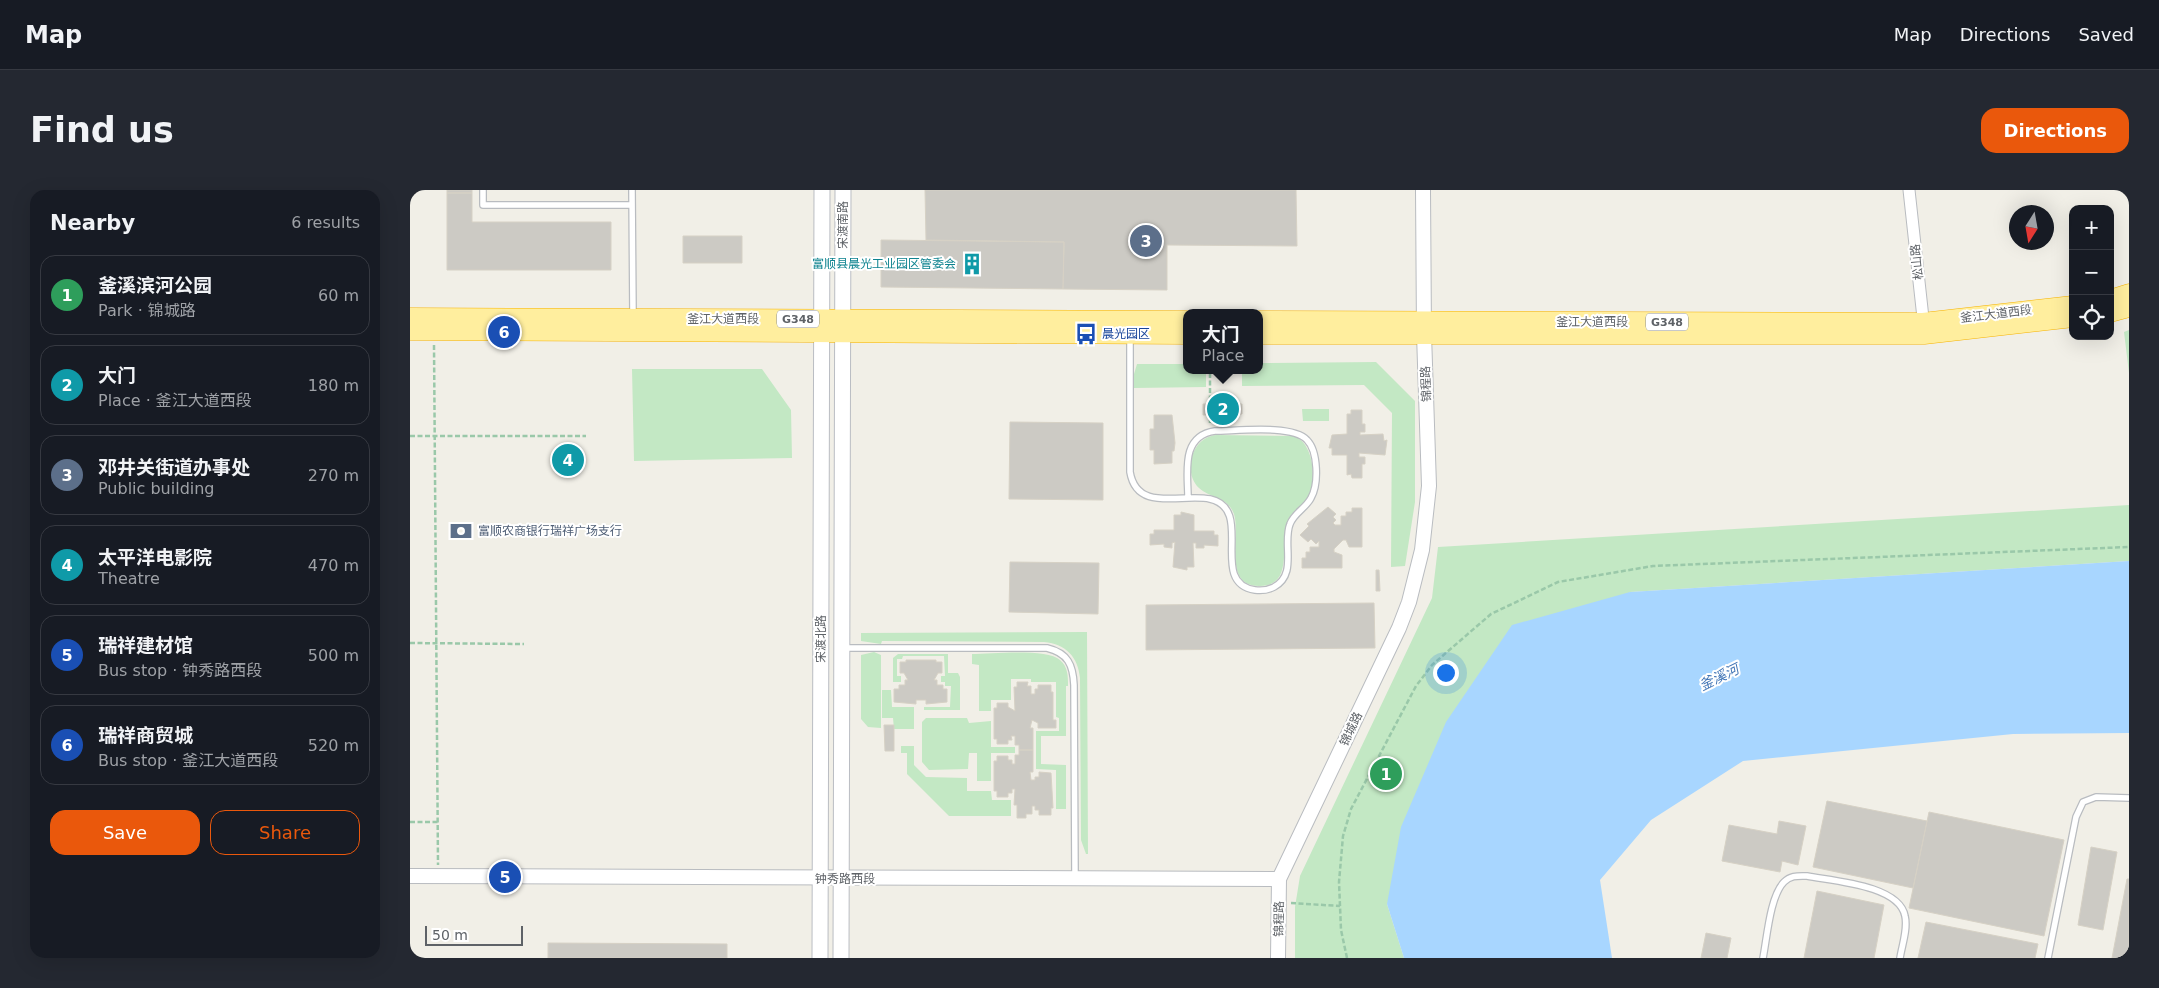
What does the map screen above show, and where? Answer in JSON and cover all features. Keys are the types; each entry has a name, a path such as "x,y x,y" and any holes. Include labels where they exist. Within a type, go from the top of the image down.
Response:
{"highway":[{"path":"2114,298 2129,293"},
{"name":"釜江大道西段","path":"1924,329 2069,306"},
{"path":"2114,312 2129,308"},
{"name":"釜江大道西段","path":"410,317 633,318 822,326"},
{"name":"釜江大道西段","path":"1263,320 1424,327 1924,329 2069,318"},
{"name":"釜江大道西段","path":"410,332 1183,320"},
{"name":"釜江大道西段","path":"842,326 1183,335"},
{"name":"釜江大道西段","path":"1263,335 1424,327"}],"main road":[{"name":"宋渡南路","path":"822,190 822,326"},
{"name":"宋渡南路","path":"842,326 843,190"},
{"name":"宋渡北路","path":"820,958 822,326"},
{"name":"宋渡北路","path":"841,958 842,326"}],"street":[{"name":"锦程路","path":"1416,576 1422,550 1429,486 1424,327 1423,190"},
{"name":"松山路","path":"1908,190 1924,329"},
{"name":"锦城路","path":"1279,879 1399,628 1416,576"},
{"name":"钟秀路西段","path":"410,876 821,879 1279,879"},
{"name":"锦程路","path":"1278,958 1279,879"}],"lane":[{"path":"483,190 483,205 632,205"},
{"path":"632,190 633,318"},
{"path":"1130,334 1131,480 1138,490 1147,497 1215,500 1227,510 1231,522 1232,568 1241,584 1248,588 1262,590 1273,587 1282,580 1288,565 1289,526 1294,517 1310,500 1315,488 1314,455 1311,446 1304,437 1295,432 1210,432 1198,438 1189,449 1188,498"},
{"path":"842,648 1047,648 1065,656 1072,667 1074,685 1075,879"},
{"path":"2048,958 2076,817 2083,802 2096,797 2129,798"},
{"path":"1763,958 1778,890 1785,881 1795,876 1807,876 1879,890 1899,902 1905,916 1905,932 1900,958"}],"path":[{"path":"434,332 438,876"},
{"path":"1210,374 1210,432"},
{"path":"410,436 586,436"},
{"path":"1347,958 1341,930 1340,858 1351,809 1416,686 1432,665 1491,614 1558,582 1653,566 2129,547"},
{"path":"410,643 524,644"},
{"path":"410,822 438,822"},
{"path":"1278,902 1340,906"}],"green space":[{"path":"2129,330 2129,373 2124,332"},
{"path":"1376,362 1415,401 1415,502 1405,566 1391,567 1392,413 1364,385 1242,386 1242,374 1263,374 1263,363"},
{"path":"1137,364 1183,364 1183,374 1206,374 1206,387 1134,388 1134,374"},
{"path":"632,369 762,369 791,410 792,458 634,461"},
{"path":"1302,409 1329,409 1329,421 1303,421"},
{"path":"1216,435 1293,436 1300,439 1309,452 1313,470 1311,488 1307,498 1291,515 1287,524 1283,569 1279,578 1272,584 1260,586 1248,584 1241,578 1235,559 1236,523 1234,514 1227,504 1204,492 1194,481 1191,473 1192,456 1201,442 1208,437"},
{"path":"2129,505 2129,561 1630,592 1387,904 1404,958 1295,958 1295,907 1300,876 1432,598 1438,547"},
{"path":"1087,632 1088,854 1086,854 1081,840 1080,678 1074,658 1065,649 1052,643 1044,642 882,641 881,644 861,641 861,633"},
{"path":"874,652 881,655 881,728 868,727 861,719 861,655"},
{"path":"1018,652 1043,654 1053,656 1065,666 1068,682 1068,686 1066,686 1066,736 1041,736 1041,764 1066,765 1066,809 1056,809 1056,770 1036,769 1036,731 1059,731 1059,718 1056,717 1056,682 1031,682 1031,679 1011,679 1011,700 991,700 991,711 979,711 979,665 972,664 972,654"},
{"path":"898,654 948,654 948,673 958,673 960,677 960,710 924,710 924,707 950,707 951,686 945,686 945,682 941,682 941,676 945,676 944,656 903,656 902,659 897,659 897,676 901,676 901,682 893,682 893,658"},
{"path":"882,690 891,690 892,707 914,707 914,729 894,729 893,718 882,718"},
{"path":"926,718 967,718 969,723 991,721 991,747 1015,747 1015,753 991,753 991,781 977,781 977,753 969,753 968,769 929,770 922,762 922,722"},
{"path":"901,746 914,746 914,765 926,777 967,778 967,791 991,791 992,800 1011,800 1011,816 949,816 907,774 907,753 901,753"}],"water":[{"name":"釜溪河","path":"2129,561 2129,733 2013,734 1743,761 1651,820 1600,880 1612,958 1404,958 1387,904 1401,827 1446,722 1512,625 1630,592"}],"building":[{"path":"447,190 472,190 472,193 447,193"},
{"path":"925,190 1296,190 1297,246 1167,245 1167,290 1063,289 1064,242 926,240"},
{"path":"447,193 472,193 472,222 611,222 611,270 447,270"},
{"path":"683,236 742,236 742,263 683,263"},
{"name":"富顺县晨光工业园区管委会","path":"881,240 1064,242 1063,289 881,287"},
{"path":"1203,404 1242,404 1242,414 1203,415"},
{"path":"1351,410 1362,410 1362,424 1365,424 1365,432 1360,432 1360,435 1383,434 1384,441 1387,440 1385,455 1359,453 1359,457 1365,457 1365,464 1362,464 1362,478 1352,478 1351,474 1347,475 1347,455 1332,455 1332,448 1329,448 1332,435 1347,434 1347,414 1351,414"},
{"path":"1154,415 1172,415 1175,443 1174,451 1172,451 1172,463 1154,464 1154,450 1150,450 1150,429 1154,429"},
{"path":"1010,422 1103,423 1103,500 1009,499"},
{"path":"1328,507 1336,514 1333,517 1336,520 1333,523 1335,525 1341,525 1341,516 1346,516 1346,512 1352,512 1352,508 1362,508 1362,547 1349,547 1346,540 1343,540 1334,549 1334,552 1342,555 1342,568 1302,568 1302,558 1306,558 1306,552 1310,552 1310,547 1319,547 1319,541 1316,544 1311,539 1308,542 1300,535 1309,526 1307,524"},
{"path":"1181,512 1194,515 1194,531 1214,531 1214,535 1218,535 1218,546 1204,545 1204,548 1196,548 1196,543 1193,543 1194,567 1187,567 1187,570 1173,567 1175,542 1172,543 1172,548 1164,547 1164,544 1150,545 1150,534 1154,534 1154,530 1174,530 1174,515 1181,515"},
{"path":"1010,562 1099,563 1098,614 1009,612"},
{"path":"1376,570 1379,570 1380,591 1376,591"},
{"path":"1374,603 1375,648 1146,650 1146,605"},
{"path":"906,660 936,660 936,662 942,662 942,673 938,673 934,680 937,680 937,685 943,685 943,689 947,689 947,702 926,704 926,700 916,700 916,704 894,702 894,689 899,689 899,685 905,685 905,680 908,680 904,673 900,673 900,662 906,662"},
{"path":"1017,682 1028,682 1027,686 1031,686 1031,694 1035,694 1035,689 1038,689 1038,685 1051,685 1051,692 1053,692 1053,720 1056,720 1056,728 1038,728 1038,723 1032,720 1030,728 1033,728 1033,750 1019,750 1019,745 1015,745 1015,736 1011,736 1012,740 1008,740 1008,744 997,744 997,739 994,739 994,708 997,708 997,703 1008,703 1008,707 1015,711 1014,687 1017,687"},
{"path":"884,725 894,725 894,751 885,751"},
{"path":"1019,750 1033,750 1033,772 1030,772 1031,780 1039,777 1039,772 1051,773 1053,808 1051,808 1051,815 1039,815 1039,810 1035,810 1035,806 1032,806 1032,814 1026,814 1026,818 1017,818 1017,805 1014,805 1015,789 1012,789 1012,793 1008,793 1008,797 997,797 997,791 994,791 994,761 997,761 997,756 1008,756 1008,760 1012,760 1012,764 1015,764 1015,755 1019,755"},
{"path":"1827,801 1927,821 1913,888 1813,867"},
{"path":"1929,812 2064,840 2044,936 1909,908"},
{"path":"1779,821 1806,826 1798,865 1782,861 1780,872 1722,861 1729,825 1777,834"},
{"path":"2091,847 2117,852 2103,930 2078,925"},
{"path":"2127,879 2129,879 2129,958 2112,958"},
{"path":"1817,891 1884,905 1874,958 1804,958"},
{"path":"1926,922 2038,944 2035,958 1918,958"},
{"path":"1706,933 1731,938 1727,958 1701,958"},
{"path":"548,943 727,944 727,958 548,958"}],"place":[{"name":"邓井关街道办事处","path":"1146,241"},
{"name":"富顺县晨光工业园区管委会","path":"972,264"},
{"name":"瑞祥商贸城","path":"504,332"},
{"name":"晨光园区","path":"1086,334"},
{"name":"大门","path":"1223,409"},
{"name":"太平洋电影院","path":"568,460"},
{"name":"富顺农商银行瑞祥广场支行","path":"461,531"},
{"name":"釜溪滨河公园","path":"1386,774"},
{"name":"瑞祥建材馆","path":"505,877"}]}
